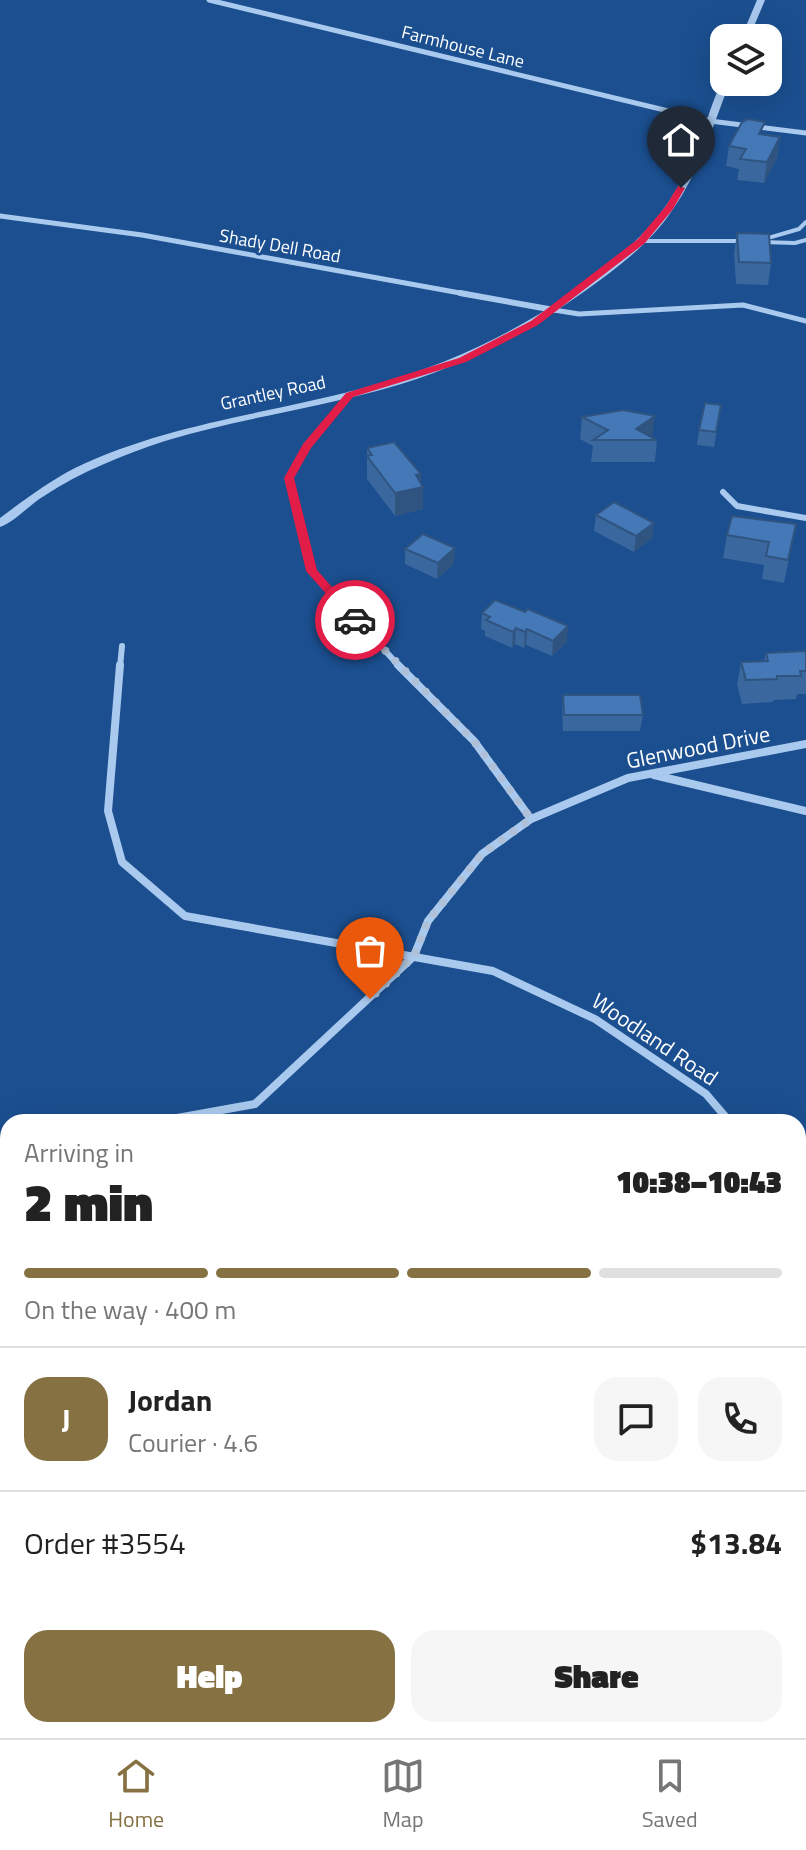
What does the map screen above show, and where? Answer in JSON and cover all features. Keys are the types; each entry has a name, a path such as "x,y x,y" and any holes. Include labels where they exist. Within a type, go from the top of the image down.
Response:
{"street":[{"name":"Farmhouse Lane","path":"209,0 710,121 806,133"},
{"path":"751,24 761,0"},
{"name":"Grantley Road","path":"0,524 73,472 124,451 183,431 349,395 462,360 503,341 554,310 642,241 676,197 720,96"},
{"name":"Shady Dell Road","path":"0,216 142,235 554,310"},
{"path":"349,395 307,447 289,478 312,571 382,650 474,741 531,819"},
{"path":"723,492 737,506 806,518"},
{"name":"Woodland Road","path":"122,646 108,811 122,862 185,916 493,971 595,1019 706,1094 723,1114"},
{"name":"Glenwood Drive","path":"199,1114 255,1104 414,956 428,921 482,854 531,819 628,778 806,744"},
{"path":"650,774 806,811"}],"lane":[{"path":"806,222 799,229 758,242 795,243 806,240"},
{"path":"642,241 745,242"},
{"path":"554,310 579,314 743,305 806,321"}],"building":[{"path":"748,119 765,122 759,134 780,137 767,162 740,159 746,149 729,146 742,122"},
{"path":"737,233 769,234 771,263 739,262"},
{"path":"705,403 721,405 716,432 699,430"},
{"path":"623,410 655,416 636,429 657,440 593,440 608,430 582,417"},
{"path":"394,442 421,474 416,475 423,487 395,493 367,456 372,455 367,448"},
{"path":"614,502 654,523 636,536 596,515"},
{"path":"732,516 796,524 788,560 766,556 769,542 727,535"},
{"path":"423,534 455,548 438,563 405,549"},
{"path":"495,600 525,612 528,609 568,626 553,641 527,629 525,632 516,628 513,632 486,620 490,617 482,613"},
{"path":"806,651 806,671 800,671 801,676 746,680 741,662 768,661 766,653"},
{"path":"563,695 640,695 643,715 564,715"}],"way so far":[{"path":"355,620 474,741 531,819 482,854 428,921 414,956 370,999"}],"route":[{"path":"355,620 312,571 289,478 307,447 349,395 462,360 535,323 642,241 670,207 681,188"}]}
